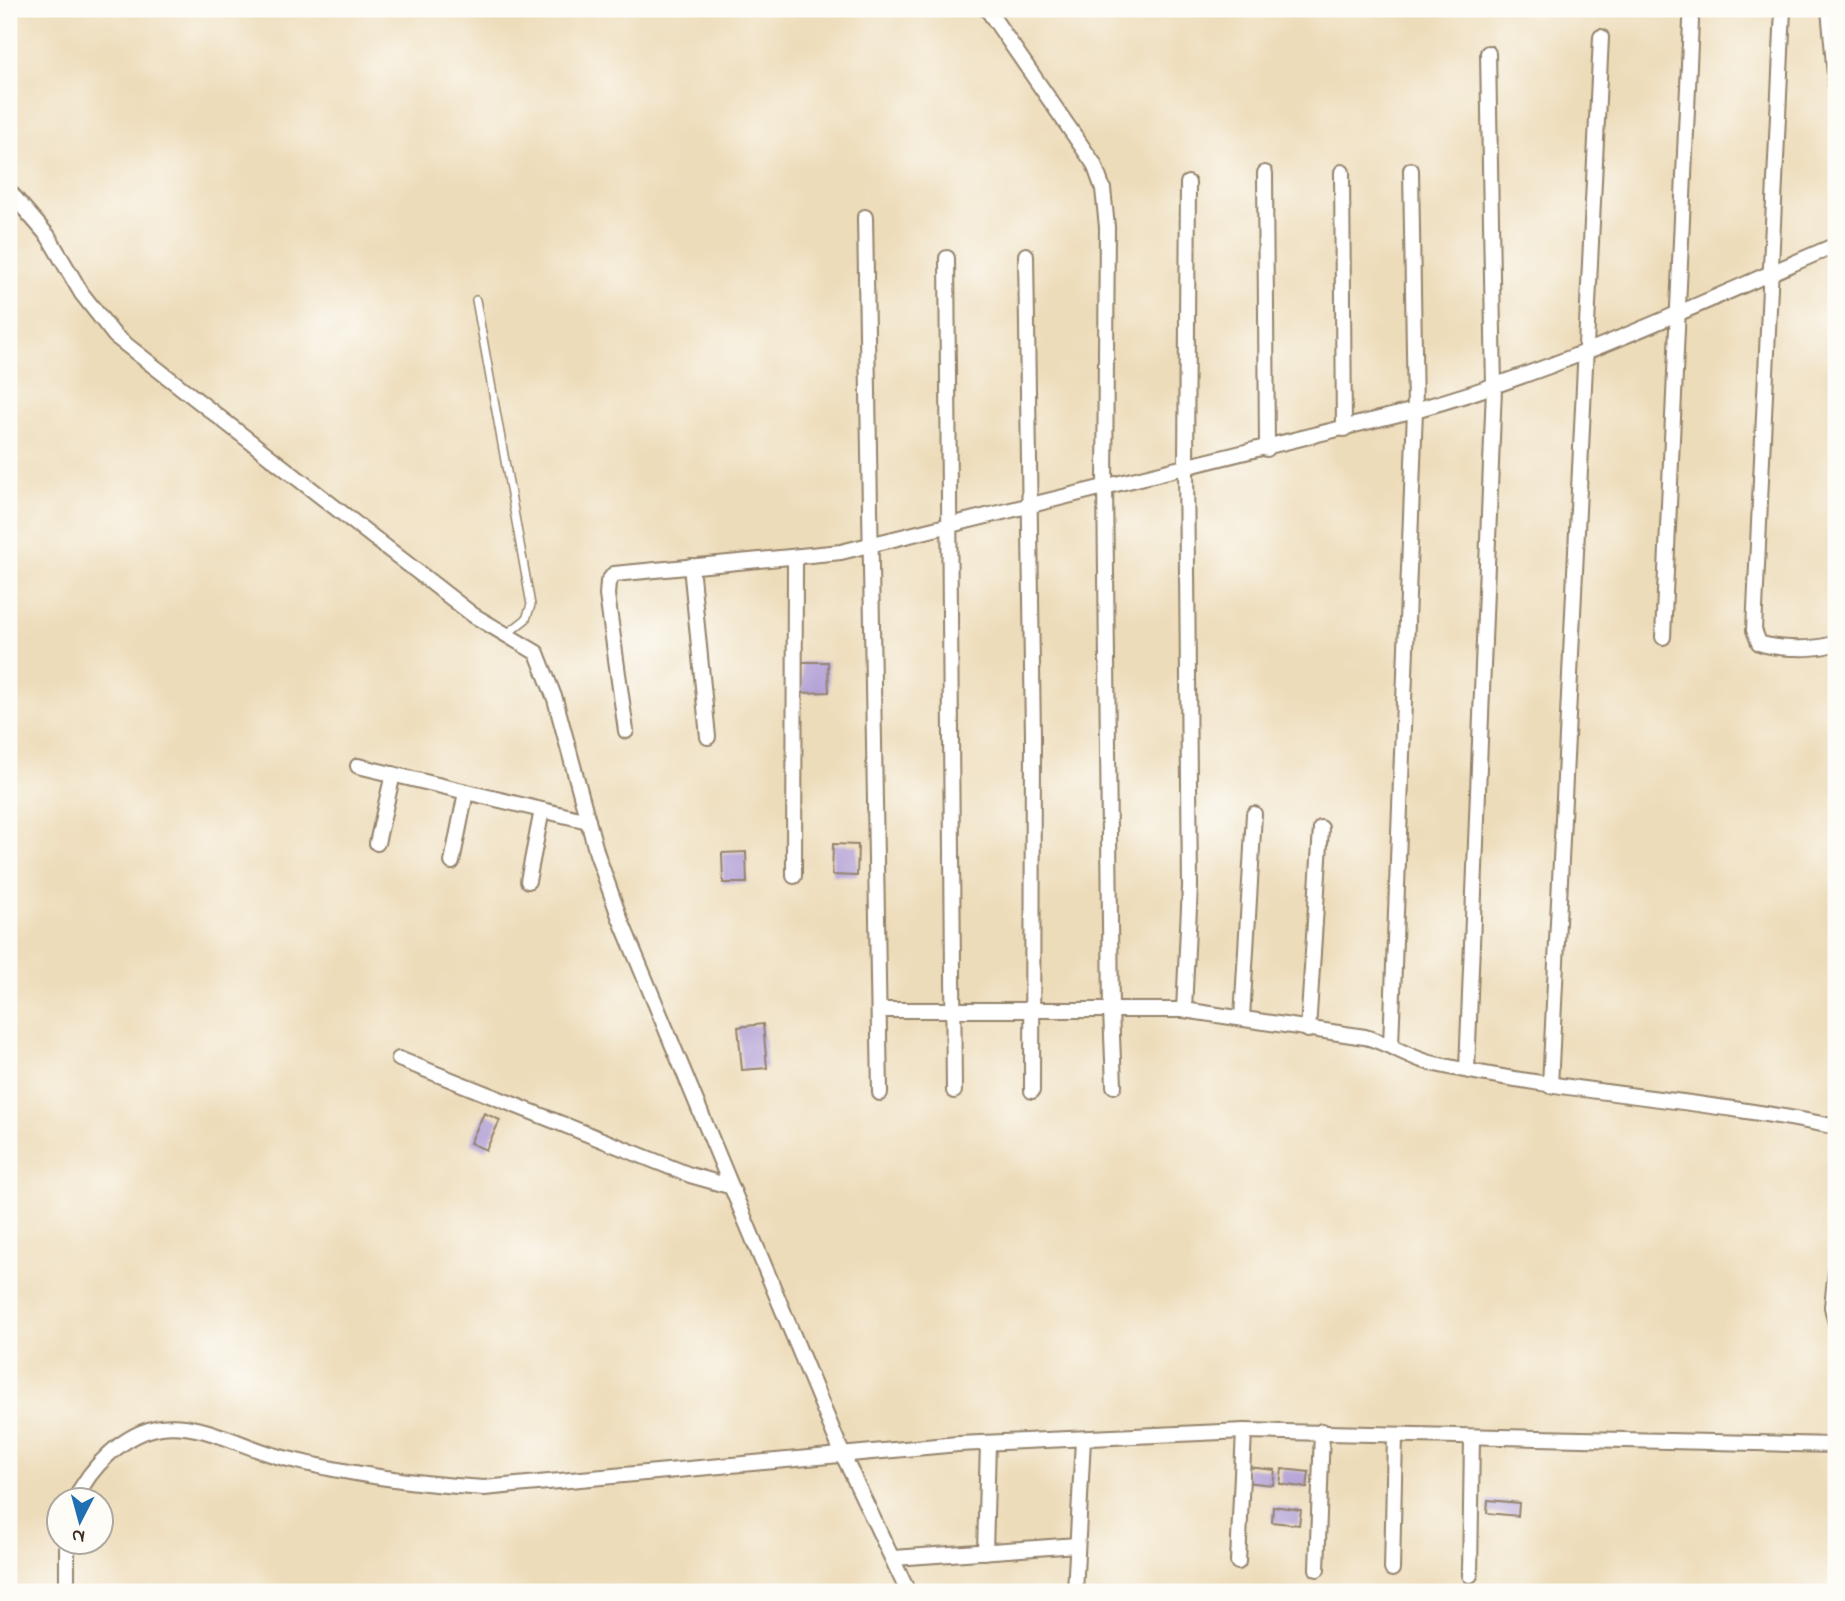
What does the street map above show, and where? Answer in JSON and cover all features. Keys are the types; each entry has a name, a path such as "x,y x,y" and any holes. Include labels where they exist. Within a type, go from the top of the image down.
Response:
{"street":[{"path":"987,9 1094,164 1103,189 1107,227 1105,485 1114,1086"},
{"path":"1783,9 1755,638 1771,648 1824,646 1836,642"},
{"path":"1829,9 1836,86"},
{"path":"1663,637 1680,313 1691,21"},
{"path":"1550,1086 1601,37"},
{"path":"1467,1070 1494,388 1488,52"},
{"path":"1391,1045 1415,410 1411,170"},
{"path":"1342,172 1344,429"},
{"path":"1265,173 1267,449"},
{"path":"1184,1010 1190,887 1186,465 1188,183"},
{"path":"9,191 48,236 82,294 115,336 473,615 537,653 555,699 619,916 842,1453 908,1592"},
{"path":"865,217 880,1093"},
{"path":"626,731 608,582 614,574 623,571 795,557 871,546 1105,485 1267,449 1415,410 1494,388 1587,352 1836,245"},
{"path":"1026,254 1033,736 1032,1091"},
{"path":"947,258 954,1091"},
{"path":"794,876 795,557"},
{"path":"691,566 708,737"},
{"path":"358,766 589,821"},
{"path":"377,843 393,774"},
{"path":"452,862 466,792"},
{"path":"528,881 542,810"},
{"path":"1242,1018 1254,814"},
{"path":"1308,1030 1321,828"},
{"path":"879,1010 1184,1010 1366,1037 1391,1045 1431,1064 1550,1086 1836,1128"},
{"path":"399,1059 690,1175 729,1186"},
{"path":"1836,1270 1832,1307 1836,1324"},
{"path":"81,1486 84,1480 130,1437 162,1427 200,1431 285,1459 449,1486 484,1488 842,1453 1244,1431 1836,1445"},
{"path":"1238,1562 1244,1431"},
{"path":"1317,1569 1322,1431"},
{"path":"1392,1569 1395,1436"},
{"path":"1470,1575 1472,1438"},
{"path":"1074,1592 1083,1440"},
{"path":"985,1552 988,1443"},
{"path":"894,1558 1077,1545"},
{"path":"67,1556 67,1592"}],"lane":[{"path":"476,300 531,605 529,615 507,634"}],"building":[{"path":"801,662 828,662 829,692 802,693"},
{"path":"833,844 858,845 857,876 832,875"},
{"path":"746,852 747,883 723,883 722,853"},
{"path":"763,1024 767,1068 742,1070 738,1027"},
{"path":"484,1113 500,1120 486,1150 470,1143"},
{"path":"1247,1467 1275,1470 1273,1485 1245,1482"},
{"path":"1282,1469 1309,1472 1307,1488 1280,1484"},
{"path":"1488,1500 1519,1503 1518,1516 1487,1513"},
{"path":"1273,1506 1301,1510 1299,1525 1272,1522"}]}
